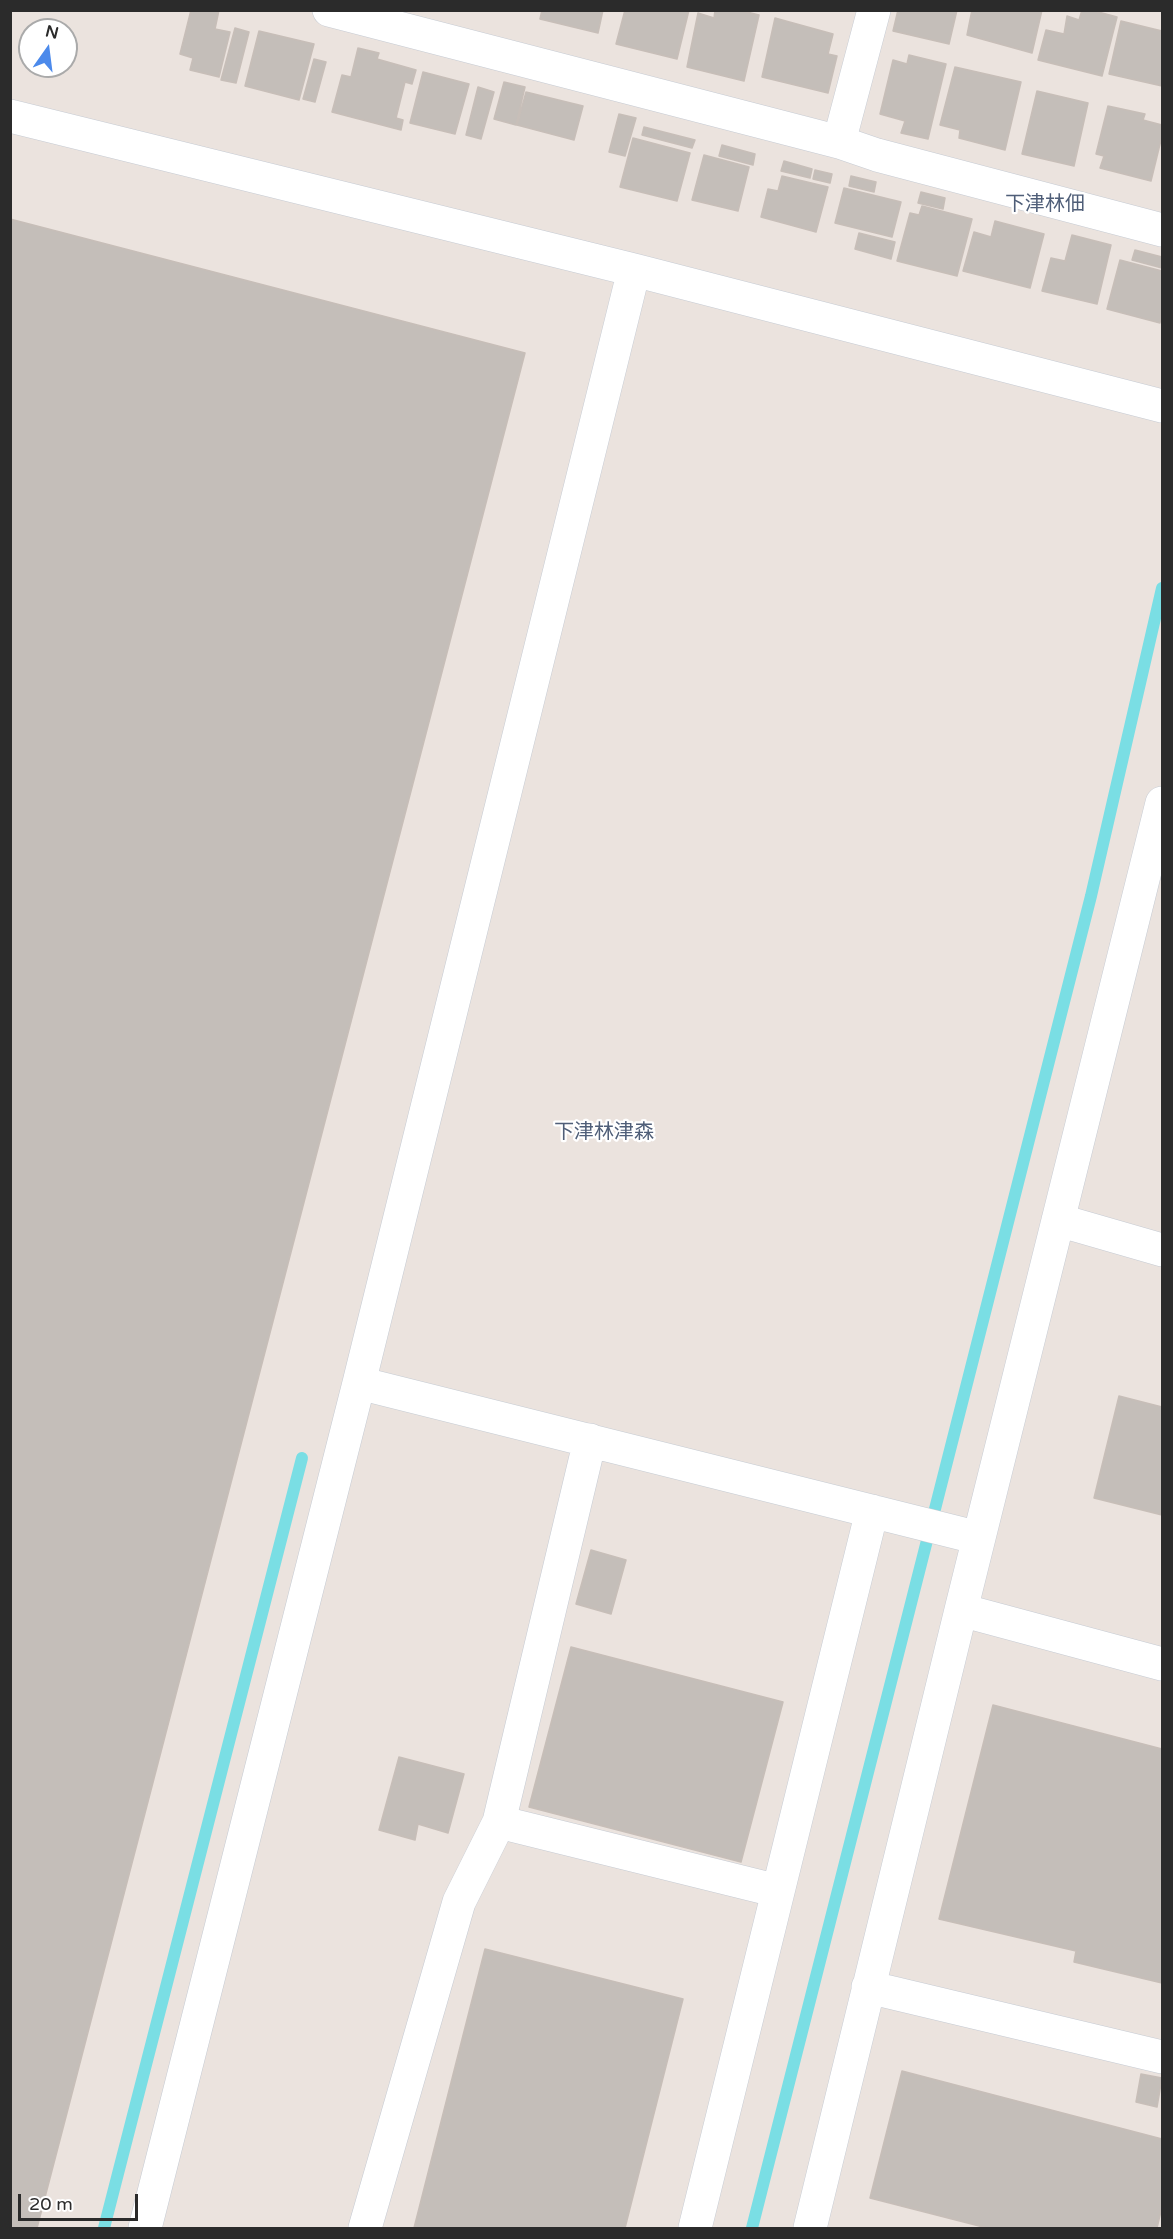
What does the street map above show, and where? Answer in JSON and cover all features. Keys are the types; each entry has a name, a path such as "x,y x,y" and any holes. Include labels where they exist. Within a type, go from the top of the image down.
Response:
{"street":[{"path":"329,10 839,142 877,155 1162,230"},
{"path":"839,142 874,10"},
{"path":"10,116 634,270 1162,406"},
{"path":"144,2229 359,1383 634,270"},
{"path":"810,2229 1162,803"},
{"path":"1058,1220 1162,1250"},
{"path":"359,1383 979,1538"},
{"path":"365,2229 459,1902 499,1822 590,1440"},
{"path":"695,2229 872,1511"},
{"path":"961,1610 1162,1664"},
{"path":"499,1822 778,1891"},
{"path":"868,1987 1162,2057"}],"building":[{"path":"191,10 219,10 215,29 230,32 219,77 190,70 193,58 180,54"},
{"path":"542,10 603,10 598,33 540,19"},
{"path":"625,10 689,10 677,59 616,44"},
{"path":"715,10 739,10 759,15 744,81 687,67 698,13 714,18"},
{"path":"898,10 957,10 949,44 893,31"},
{"path":"972,10 1042,10 1032,53 967,35"},
{"path":"1082,10 1117,17 1102,76 1038,60 1046,30 1064,34 1067,16 1079,20"},
{"path":"775,18 833,34 828,54 837,56 828,93 762,77"},
{"path":"1121,21 1162,31 1162,86 1109,74"},
{"path":"235,28 249,32 236,83 221,80"},
{"path":"259,31 314,44 299,100 245,86"},
{"path":"358,48 379,53 377,59 416,70 412,84 405,82 396,118 403,120 401,130 332,112 342,75 351,77"},
{"path":"909,55 946,64 928,139 901,133 905,121 880,114 893,60 907,64"},
{"path":"314,59 326,62 315,102 303,99"},
{"path":"955,67 1021,82 1005,150 959,138 960,130 940,125"},
{"path":"423,72 469,84 455,134 410,123"},
{"path":"504,82 525,87 516,125 494,119"},
{"path":"478,87 494,92 481,139 466,135"},
{"path":"1037,91 1088,103 1074,166 1022,154"},
{"path":"526,92 583,106 574,140 517,125"},
{"path":"1108,106 1145,114 1143,120 1162,125 1162,136 1151,181 1100,168 1104,156 1096,154"},
{"path":"619,114 636,118 625,156 609,152"},
{"path":"644,127 695,140 692,148 642,135"},
{"path":"633,138 690,153 677,201 620,187"},
{"path":"722,145 755,154 753,165 719,156"},
{"path":"704,155 749,167 738,211 692,200"},
{"path":"784,161 812,169 810,178 781,171"},
{"path":"815,170 832,174 830,183 813,179"},
{"path":"782,176 828,187 816,232 761,217 768,189 778,191"},
{"path":"851,176 876,182 874,192 849,186"},
{"path":"844,188 901,202 892,237 835,223"},
{"path":"921,192 945,198 943,209 918,203"},
{"path":"922,206 972,219 957,276 897,261 910,213 919,215"},
{"path":"10,219 525,353 37,2228 10,2228"},
{"path":"995,221 1044,234 1030,288 963,271 974,232 991,237"},
{"path":"859,233 895,242 891,259 855,249"},
{"path":"1072,235 1111,245 1097,304 1042,291 1051,258 1065,261"},
{"path":"1135,250 1162,257 1162,268 1132,260"},
{"path":"1120,260 1162,271 1160,323 1107,309"},
{"path":"1119,1396 1162,1407 1162,1515 1094,1498"},
{"path":"591,1550 626,1560 611,1614 576,1604"},
{"path":"571,1647 783,1702 741,1862 529,1807"},
{"path":"993,1705 1162,1749 1162,1983 1074,1962 1076,1951 939,1919"},
{"path":"399,1757 464,1774 448,1833 418,1824 415,1840 379,1830"},
{"path":"485,1949 683,1999 625,2228 414,2228"},
{"path":"902,2071 1162,2139 1162,2207 1157,2228 987,2228 870,2198"},
{"path":"1141,2074 1162,2078 1157,2107 1136,2102"}],"waterway":[{"path":"752,2228 1091,896 1162,588"},
{"path":"104,2228 302,1458"}],"district":[{"name":"下津林佃","path":"1045,205"},
{"name":"下津林津森","path":"604,1133"}]}
